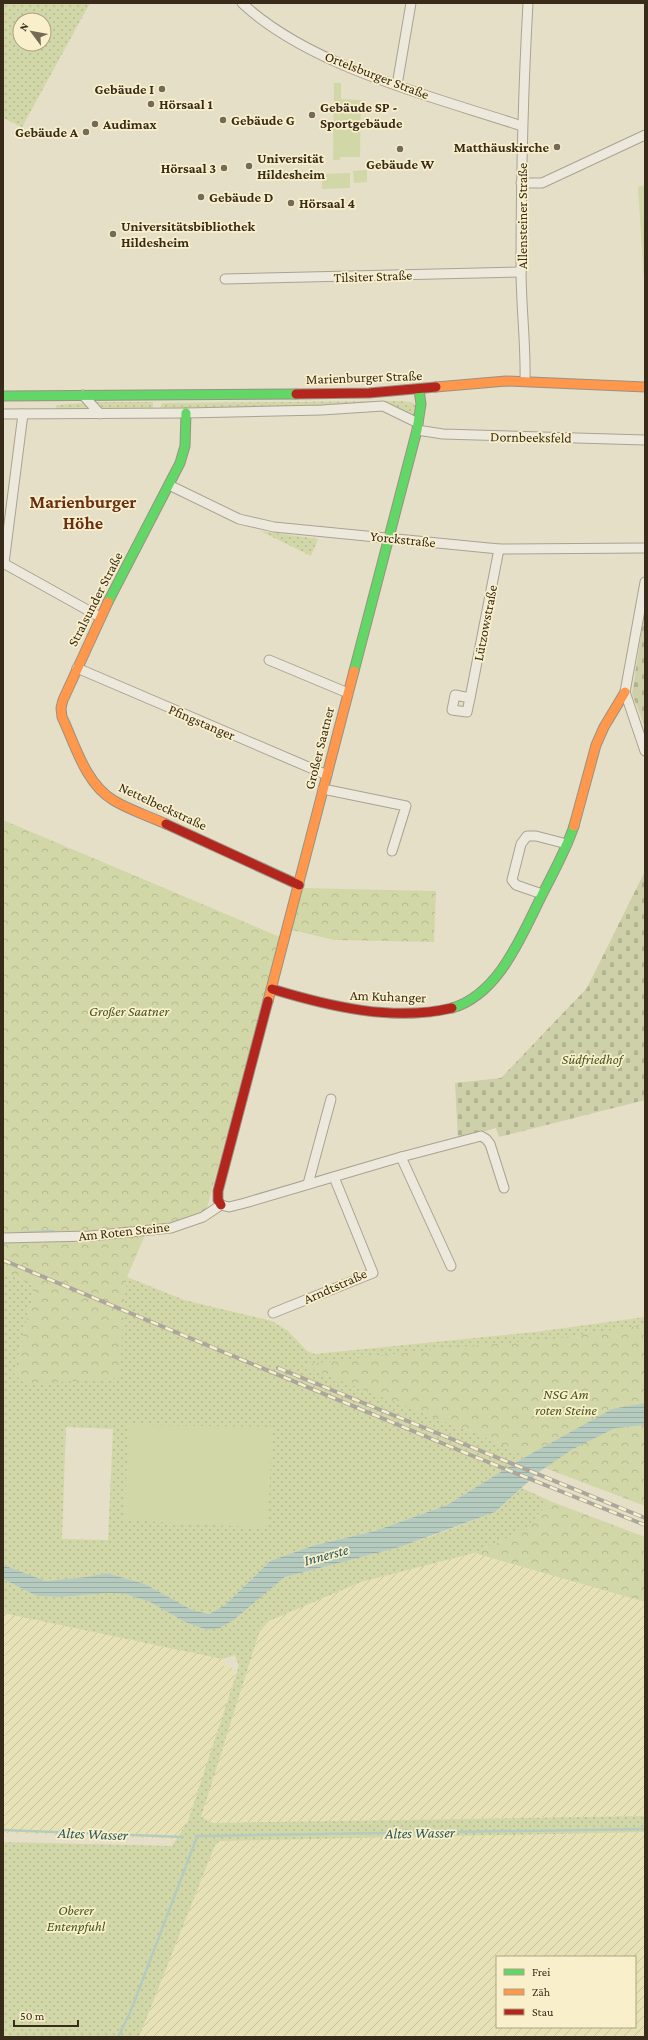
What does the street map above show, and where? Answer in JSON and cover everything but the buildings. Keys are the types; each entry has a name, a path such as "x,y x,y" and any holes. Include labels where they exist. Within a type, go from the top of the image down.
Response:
{"street":[{"name":"Ortelsburger Straße","path":"242,3 276,30 336,61 397,85 522,126"},
{"path":"397,85 411,3"},
{"name":"Allensteiner Straße","path":"525,381 525,342 521,272 521,184 522,126 528,3"},
{"path":"521,184 542,183 645,135"},
{"name":"Tilsiter Straße","path":"225,279 521,272"},
{"name":"Marienburger Straße","path":"3,396 354,393 419,390 484,382 525,381 645,387"},
{"name":"Großer Saatner","path":"221,1205 218,1200 218,1191 418,426 421,404 419,390"},
{"path":"83,396 100,414"},
{"path":"3,414 186,413 322,410 383,406 418,426"},
{"name":"Stralsunder Straße","path":"61,708 100,617 180,463 185,446 186,413"},
{"path":"22,414 3,563 100,617"},
{"name":"Dornbeeksfeld","path":"418,426 443,434 645,440"},
{"name":"Yorckstraße","path":"169,485 245,520 274,527 390,537 499,549 645,548"},
{"name":"Lützowstraße","path":"470,698 499,549"},
{"path":"645,582 624,692 645,751"},
{"name":"Großer Saatner","path":"269,660 348,692"},
{"name":"Pfingstanger","path":"77,668 327,775"},
{"name":"Am Kuhanger","path":"272,989 312,1001 358,1010 398,1013 438,1011 455,1007 472,999 485,988 497,973 526,927 567,844 591,760 602,731 624,692"},
{"name":"Nettelbeckstraße","path":"61,708 62,717 91,778 105,794 113,800 259,865 299,885"},
{"path":"323,789 406,806 392,851"},
{"path":"542,894 516,885 512,880 521,844 527,836 536,836 567,844"},
{"path":"308,1184 331,1099"},
{"name":"Am Roten Steine","path":"3,1238 90,1236 171,1228 203,1217 221,1205 229,1207 401,1157 481,1136 486,1138 490,1144 504,1188"},
{"path":"401,1157 451,1266"},
{"name":"Arndtstraße","path":"273,1313 373,1273 334,1177"}],"shaded area":[{"path":"474,1553 645,1602 645,1816 213,1823 201,1817 259,1633 269,1621 361,1582"},
{"path":"3,1613 222,1659 224,1666 230,1665 236,1676 188,1821 176,1839 3,1833"},
{"path":"645,1832 645,2037 139,2037 215,1845 220,1841"}],"green space":[{"path":"3,3 90,3 22,127 3,118"},
{"path":"334,83 341,83 341,99 361,100 360,157 340,157 340,160 333,160"},
{"path":"367,170 367,182 354,183 353,171"},
{"path":"350,173 350,188 322,189 322,174"},
{"path":"645,185 645,296 638,187"},
{"path":"401,401 414,403 416,408 414,415 411,416 397,409 160,408 162,403"},
{"path":"93,402 153,402 153,409 101,409"},
{"path":"83,403 88,406 88,409 56,410 56,405"},
{"path":"260,531 318,539 311,556"},
{"path":"645,609 645,727 632,694"},
{"name":"Großer Saatner","path":"3,820 280,937 206,1212 182,1221 148,1228 127,1277 124,1299 120,1378 25,1384 14,1374 35,1286 3,1272"},
{"name":"Südfriedhof","path":"645,871 645,1100 499,1137 496,1128 458,1139 455,1083 501,1078 587,988"},
{"path":"303,888 436,891 434,942 334,940 292,930"},
{"path":"3,1272 35,1286 14,1374 124,1299 127,1277 184,1300 272,1321 288,1331 307,1351 315,1354 535,1332 645,1317 645,1403 612,1410 520,1460 447,1505 375,1531 315,1545 270,1561 225,1605 209,1614 192,1610 145,1584 107,1573 88,1577 46,1581 3,1565","holes":["66,1427 113,1429 108,1540 62,1539"]},
{"name":"NSG Am roten Steine","path":"645,1325 645,1506 545,1468 548,1466 491,1440 301,1365 437,1349 553,1339"},
{"path":"129,1425 272,1427 268,1528 124,1520"},
{"name":"Oberer Entenpfuhl","path":"522,1488 550,1501 529,1526 510,1537 474,1553 361,1582 269,1621 259,1633 201,1817 213,1823 645,1816 645,1832 220,1841 215,1845 139,2037 3,2037 3,1842 172,1846 188,1821 239,1666 235,1655 222,1659 3,1613 3,1579 37,1596 61,1597 110,1593 125,1594 150,1602 185,1622 207,1630 235,1619 285,1577 400,1547 443,1532 495,1512"},
{"path":"550,1501 645,1537 645,1602 474,1553 510,1537 528,1526"}],"water":[{"name":"Innerste","path":"645,1403 645,1425 615,1428 573,1449 539,1472 495,1512 400,1547 285,1577 235,1619 220,1628 207,1630 185,1622 150,1602 125,1594 110,1593 61,1597 37,1596 3,1579 3,1565 46,1581 87,1577 107,1573 145,1584 192,1610 209,1614 225,1605 270,1561 315,1545 375,1531 447,1505 520,1460 612,1409"}],"waterway":[{"path":"21,1233 53,1231"},
{"name":"Altes Wasser","path":"196,1836 645,1829"},
{"name":"Altes Wasser","path":"3,1830 183,1837"},
{"path":"118,2037 130,2013 197,1837"}],"railway":[{"path":"3,1260 468,1454 645,1525"},
{"path":"278,1368 645,1518"}],"traffic: fast":[{"path":"354,671 417,430 421,404 419,390"},
{"path":"3,396 296,394"},
{"path":"108,602 180,463 185,446 186,413"},
{"path":"452,1008 469,1001 484,990 508,961 560,860 574,826"}],"traffic: slow":[{"path":"436,387 506,381 645,387"},
{"path":"108,602 63,700 61,708 62,717 82,762 95,784 103,793 126,807 166,824"},
{"path":"268,1001 354,671"},
{"path":"574,826 596,745 604,727 625,692"}],"traffic: jam":[{"path":"296,394 369,393 436,387"},
{"path":"166,824 299,885"},
{"path":"272,989 338,1006 384,1013 430,1012 452,1008"},
{"path":"221,1205 218,1200 218,1191 268,1001"}],"place":[{"name":"Gebäude I","path":"162,89"},
{"name":"Hörsaal 1","path":"151,104"},
{"name":"Gebäude SP - Sportgebäude","path":"312,115"},
{"name":"Gebäude G","path":"223,120"},
{"name":"Audimax","path":"95,124"},
{"name":"Gebäude A","path":"86,132"},
{"name":"Matthäuskirche","path":"557,147"},
{"name":"Gebäude W","path":"400,149"},
{"name":"Universität Hildesheim","path":"249,166"},
{"name":"Hörsaal 3","path":"224,168"},
{"name":"Gebäude D","path":"201,197"},
{"name":"Hörsaal 4","path":"291,203"},
{"name":"Universitätsbibliothek Hildesheim","path":"113,234"}],"district":[{"name":"Marienburger Höhe","path":"83,512"}]}
